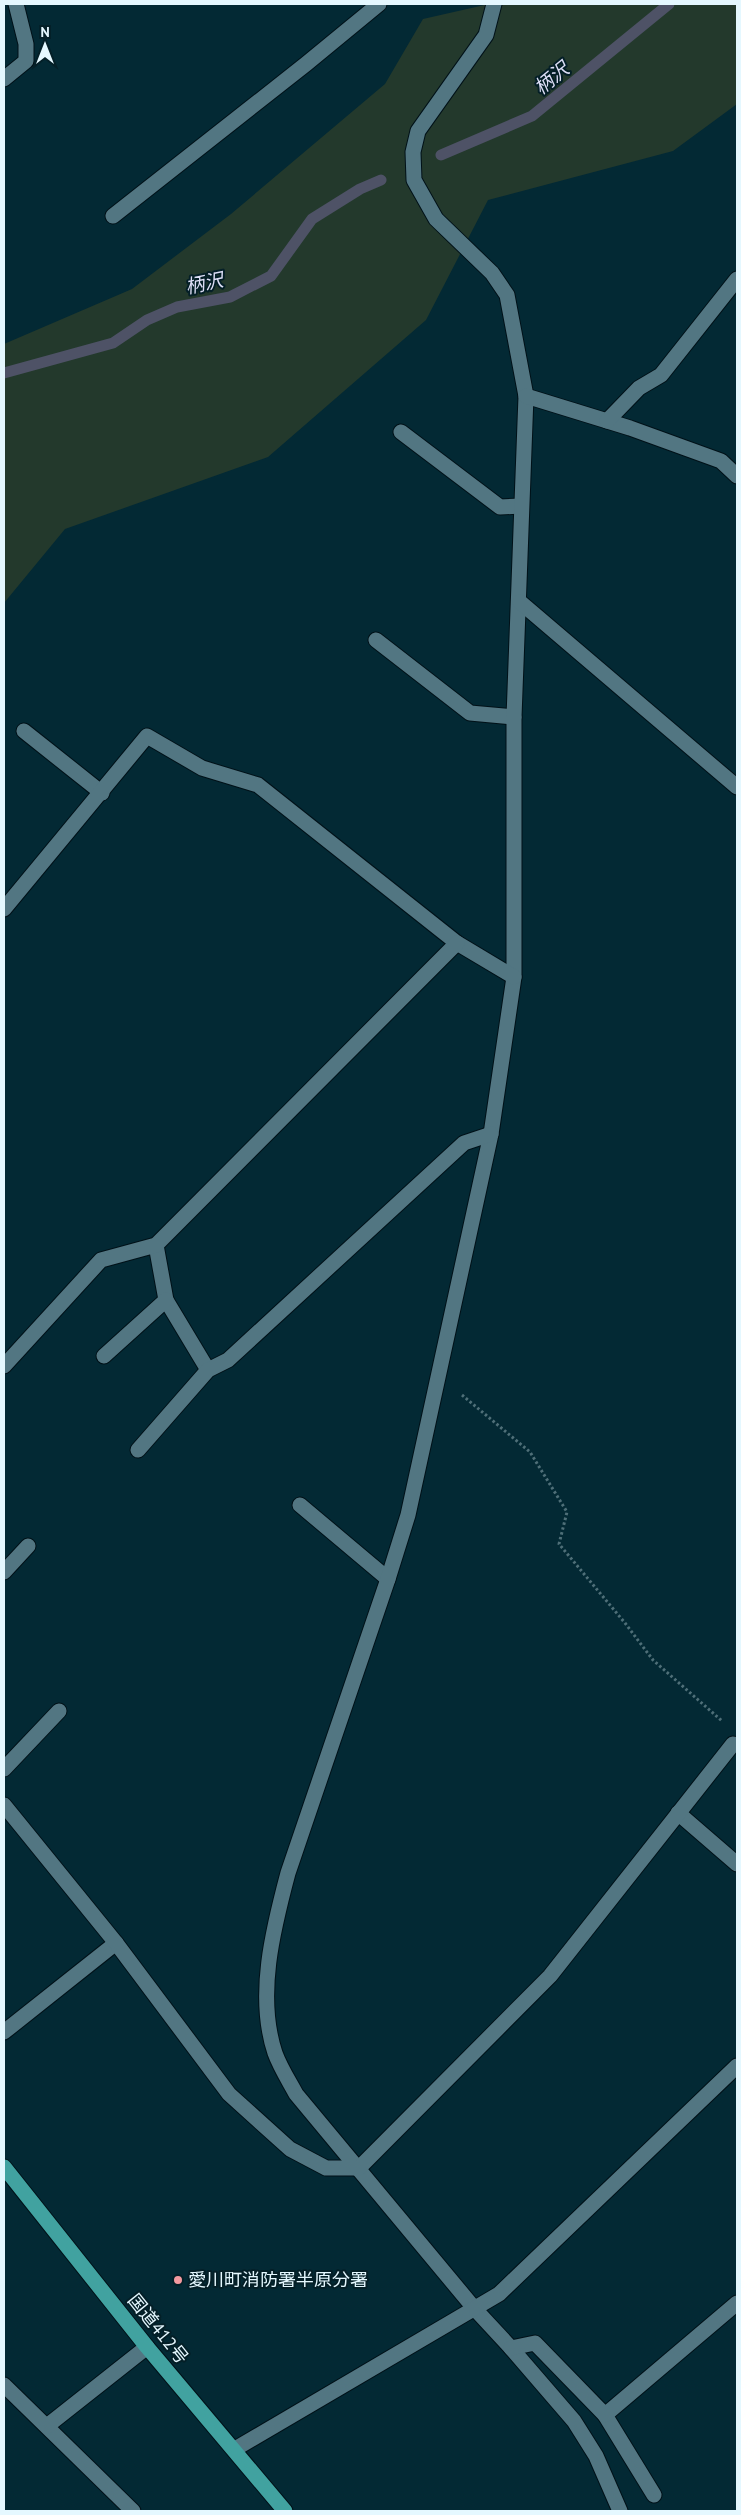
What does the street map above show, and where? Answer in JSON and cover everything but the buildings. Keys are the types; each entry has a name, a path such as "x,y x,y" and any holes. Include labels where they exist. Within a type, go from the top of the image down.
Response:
{"highway":[{"name":"国道412号","path":"4,2167 148,2347 285,2511"}],"street":[{"path":"4,79 26,61 26,44 16,4"},
{"path":"113,216 379,4"},
{"path":"494,4 486,35 418,132 413,152 414,180 436,219 492,273 507,295 526,396 521,506 520,602 514,718 514,977 490,1134 410,1506 388,1580 288,1873 276,1916 268,1970 267,2015 275,2053 296,2094 474,2308 574,2421 596,2456 620,2511"},
{"path":"606,421 638,388 661,375 737,279"},
{"path":"526,396 606,421 721,461 737,476"},
{"path":"401,432 500,507 521,506"},
{"path":"520,602 737,787"},
{"path":"376,640 470,713 514,718"},
{"path":"24,731 102,793"},
{"path":"4,909 148,736 202,768 258,785 457,943 514,977"},
{"path":"4,1366 101,1260 156,1245 457,943"},
{"path":"138,1450 208,1370 228,1360 464,1143 490,1134"},
{"path":"156,1245 166,1300 208,1370"},
{"path":"104,1356 166,1300"},
{"path":"300,1505 388,1580"},
{"path":"4,1572 28,1546"},
{"path":"4,1769 59,1711"},
{"path":"4,1805 116,1943 229,2094 290,2149 326,2168 358,2168 550,1976 733,1744 737,1745"},
{"path":"678,1813 737,1864"},
{"path":"4,2032 116,1943"},
{"path":"235,2449 499,2294 737,2066"},
{"path":"605,2415 737,2303"},
{"path":"511,2348 535,2343 605,2415 654,2496"},
{"path":"48,2426 148,2347"},
{"path":"6,2392 48,2426 133,2511"}],"path":[{"path":"436,1388 455,1389 530,1452 567,1512 560,1544 626,1623 653,1660 729,1727"}],"green space":[{"path":"489,4 737,4 737,104 673,151 488,200 426,320 268,457 65,529 4,603 4,344 132,289 231,214 385,84 423,19"}],"waterway":[{"name":"柄沢","path":"441,155 532,116 669,4"},
{"name":"柄沢","path":"4,373 113,343 147,320 177,307 230,297 271,276 312,219 360,189 381,180"}],"place":[{"name":"愛川町消防署半原分署","path":"178,2280"}]}
